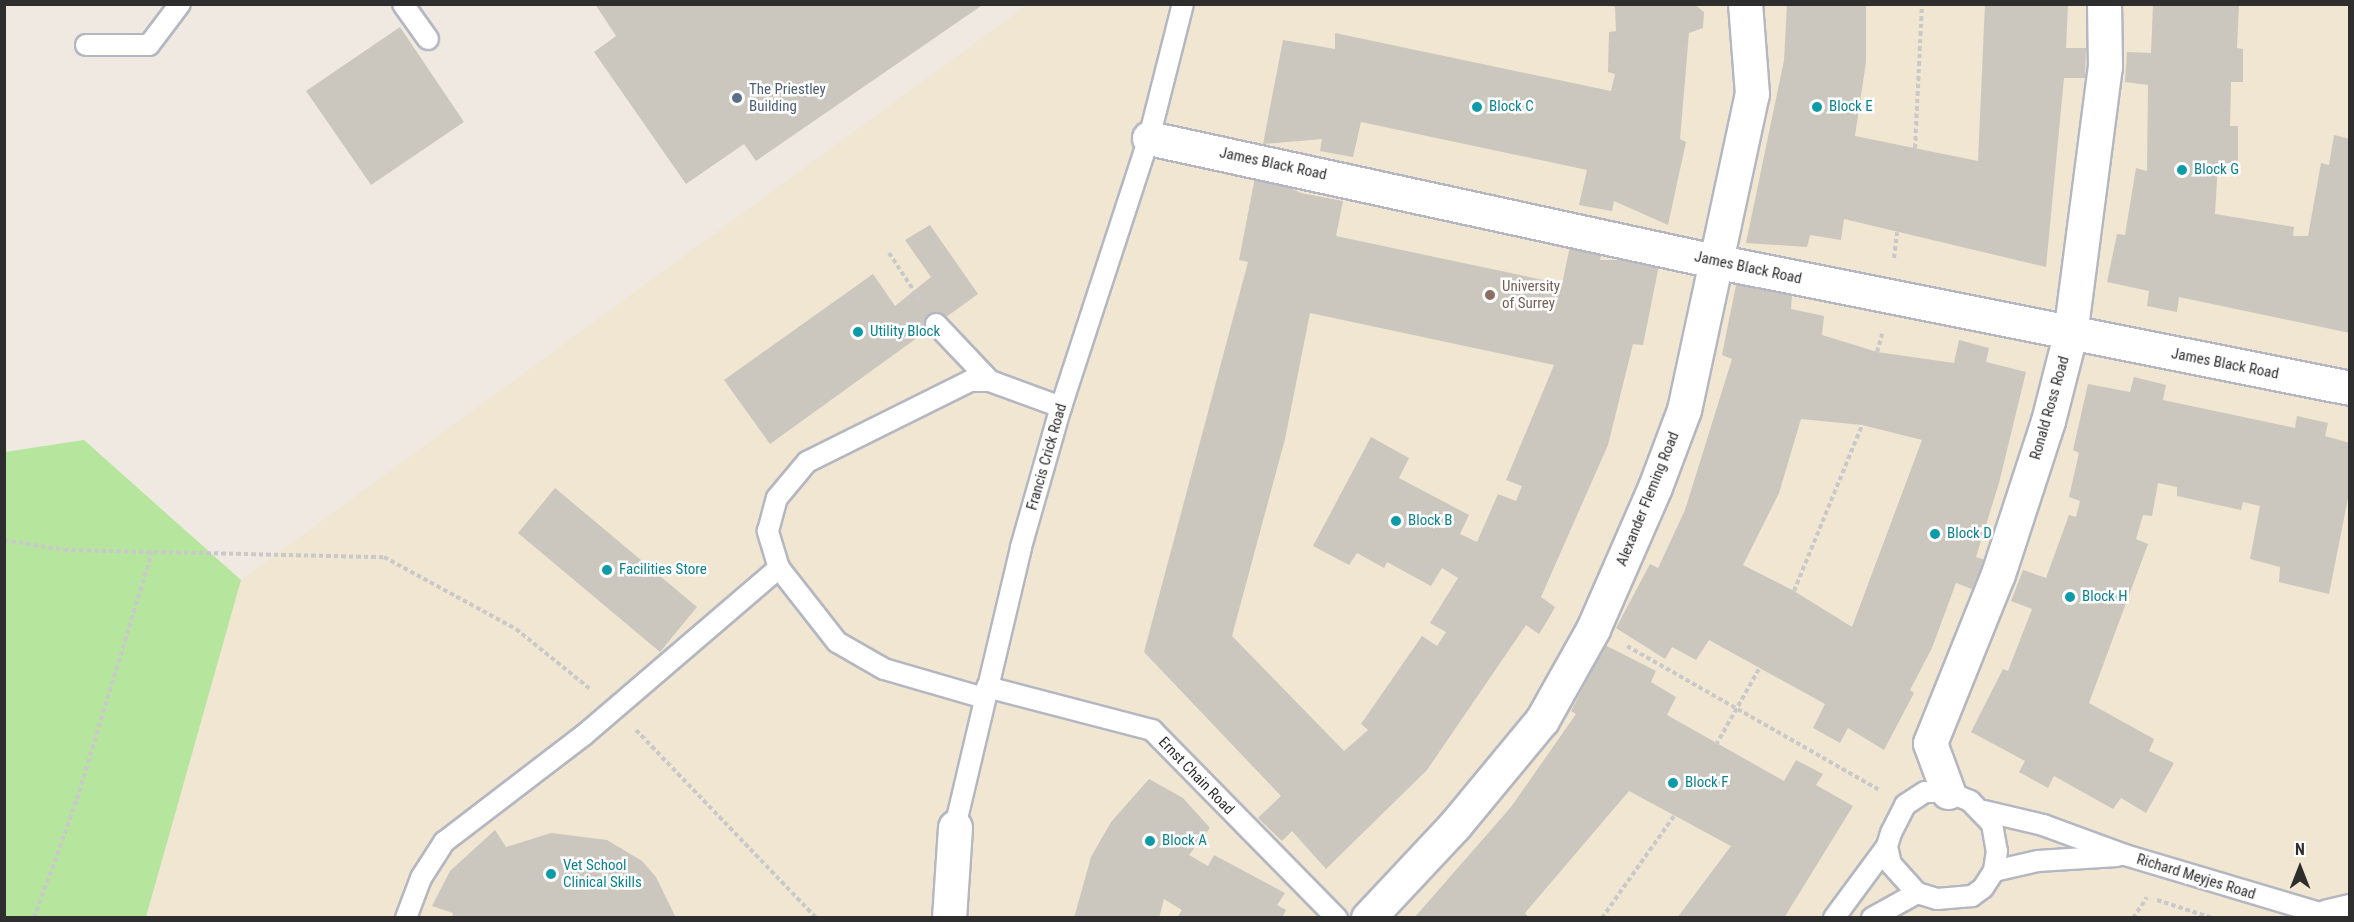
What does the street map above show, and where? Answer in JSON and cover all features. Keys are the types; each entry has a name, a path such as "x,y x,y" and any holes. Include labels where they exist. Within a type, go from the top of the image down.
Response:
{"street":[{"name":"Alexander Fleming Road","path":"1368,918 1455,825 1542,720 1593,629 1684,410 1714,261 1752,94 1745,4"},
{"name":"Ronald Ross Road","path":"1948,792 1930,743 1998,574 2048,421 2070,335 2105,67 2104,4"},
{"name":"James Black Road","path":"1149,138 1714,261 2070,335 2349,388"},
{"name":"Francis Crick Road","path":"949,918 955,827"}],"lane":[{"path":"86,45 149,45 180,4"},
{"path":"403,4 428,39"},
{"name":"Francis Crick Road","path":"955,827 986,693 1061,407 1149,138 1184,4"},
{"path":"936,324 990,381"},
{"path":"406,918 421,878 444,842 614,708 779,568 768,531 771,514 784,487 807,462 970,381 990,381 1061,407"},
{"name":"Ernst Chain Road","path":"779,568 837,642 884,669 1152,730 1337,918"},
{"path":"1834,918 1887,846 1905,805 1925,792 1948,792 1984,812 1996,839 1994,871 1983,888 1972,896 1937,899 1917,892 1891,864 1887,846"},
{"name":"Richard Meyjes Road","path":"1984,812 2043,825 2125,855 2338,915"},
{"name":"Richard Meyjes Road","path":"1994,871 2038,861 2125,855"},
{"path":"1872,918 1917,892"}],"path":[{"path":"1915,148 1922,4"},
{"path":"889,253 936,324"},
{"path":"1794,591 1862,425"},
{"path":"4,540 64,550 384,557 516,629 564,668"},
{"path":"34,918 77,799 152,552"},
{"path":"1593,629 1737,707 1905,805"},
{"path":"1716,746 1760,669"},
{"path":"614,708 816,918"},
{"path":"1602,918 1676,813"},
{"path":"2133,918 2147,897 2212,918"}],"shaded area":[{"name":"University of Surrey","path":"2344,4 2349,9 2349,917 146,918 241,580 1027,5"}],"green space":[{"path":"84,440 241,580 146,917 5,917 5,452"}],"building":[{"name":"The Priestley Building","path":"595,4 984,4 756,161 744,144 686,184 594,52 616,36"},
{"name":"Block C","path":"1607,4 1694,4 1704,12 1703,28 1689,33 1680,139 1686,142 1668,225 1614,201 1612,211 1579,205 1587,170 1361,122 1353,157 1320,151 1322,139 1263,144 1283,40 1335,49 1335,33 1611,91 1615,74 1608,72 1609,32 1616,31 1615,7"},
{"name":"Block E","path":"1787,4 1866,4 1866,62 1855,136 1978,161 1985,4 2068,4 2066,48 2086,48 2085,78 2064,78 2046,267 1844,219 1841,240 1810,235 1807,247 1746,243 1784,60"},
{"name":"Block G","path":"2153,4 2239,4 2237,48 2243,49 2243,82 2231,82 2230,126 2238,126 2238,164 2218,163 2215,214 2294,227 2293,236 2308,236 2321,163 2329,165 2334,135 2350,139 2350,333 2179,297 2177,312 2147,306 2149,291 2107,282 2117,234 2125,235 2136,168 2147,171 2148,85 2125,82 2127,52 2151,53"},
{"path":"400,27 464,122 371,185 306,91"},
{"name":"Block B","path":"1256,172 1301,193 1343,201 1336,236 1562,284 1570,246 1602,253 1600,260 1660,260 1643,345 1633,344 1608,445 1541,597 1555,607 1539,634 1526,625 1427,770 1326,869 1292,831 1282,841 1258,818 1281,796 1144,652 1248,262 1239,260","holes":["1310,313 1554,365 1506,480 1522,486 1516,501 1498,494 1477,542 1460,534 1469,515 1399,478 1409,458 1371,437 1313,546 1349,565 1357,553 1384,568 1387,562 1431,586 1442,568 1458,578 1430,623 1446,632 1437,646 1422,636 1361,724 1368,730 1344,751 1232,636 1285,439"]},
{"name":"Utility Block","path":"930,225 978,294 770,444 724,380 873,274 895,306 931,277 905,240"},
{"name":"Block D","path":"1738,275 1792,295 1791,309 1824,316 1822,335 1877,352 1954,363 1959,340 1989,348 1986,362 2026,372 1999,483 1976,557 1988,561 1977,591 1956,583 1932,648 1910,690 1914,693 1884,750 1848,728 1840,743 1813,728 1825,704 1709,640 1696,660 1672,647 1665,659 1616,628 1650,564 1658,568 1685,510 1732,359 1722,355","holes":["1801,419 1862,425 1922,440 1852,627 1794,591 1743,565 1779,493"]},
{"name":"Block H","path":"2134,377 2166,385 2163,400 2295,428 2297,416 2328,423 2325,436 2350,443 2350,488 2329,594 2279,582 2280,567 2250,559 2260,506 2243,502 2241,510 2177,496 2177,487 2158,483 2152,516 2143,515 2136,539 2148,544 2089,703 2154,739 2149,751 2174,763 2146,813 2121,798 2113,809 2054,776 2048,788 2019,772 2025,761 1971,732 2003,669 2008,671 2032,609 2011,601 2023,570 2046,578 2069,515 2076,517 2080,501 2069,497 2079,453 2073,450 2088,384 2130,392"},
{"name":"Facilities Store","path":"555,488 697,607 660,652 518,533"},
{"name":"Block F","path":"1605,645 1656,671 1651,682 1676,697 1667,715 1784,781 1796,760 1823,774 1816,785 1853,806 1784,918 1677,918 1731,846 1629,791 1525,913 1529,918 1414,918 1511,807 1576,714 1571,711"},
{"name":"Block A","path":"1149,779 1183,798 1210,828 1189,855 1208,866 1214,855 1285,893 1277,905 1286,910 1282,918 1177,918 1182,910 1164,899 1159,918 1074,918 1091,857 1111,822"},
{"name":"Vet School Clinical Skills","path":"495,830 506,847 551,833 607,840 642,861 656,877 676,918 452,918 453,913 432,906 450,871"}],"place":[{"name":"The Priestley Building","path":"737,98"},
{"name":"Block C","path":"1477,107"},
{"name":"Block E","path":"1817,107"},
{"name":"Block G","path":"2182,170"},
{"name":"University of Surrey","path":"1490,295"},
{"name":"Utility Block","path":"858,332"},
{"name":"Block B","path":"1396,521"},
{"name":"Block D","path":"1935,534"},
{"name":"Facilities Store","path":"607,570"},
{"name":"Block H","path":"2070,597"},
{"name":"Block F","path":"1673,783"},
{"name":"Block A","path":"1150,841"},
{"name":"Vet School Clinical Skills","path":"551,874"}]}
